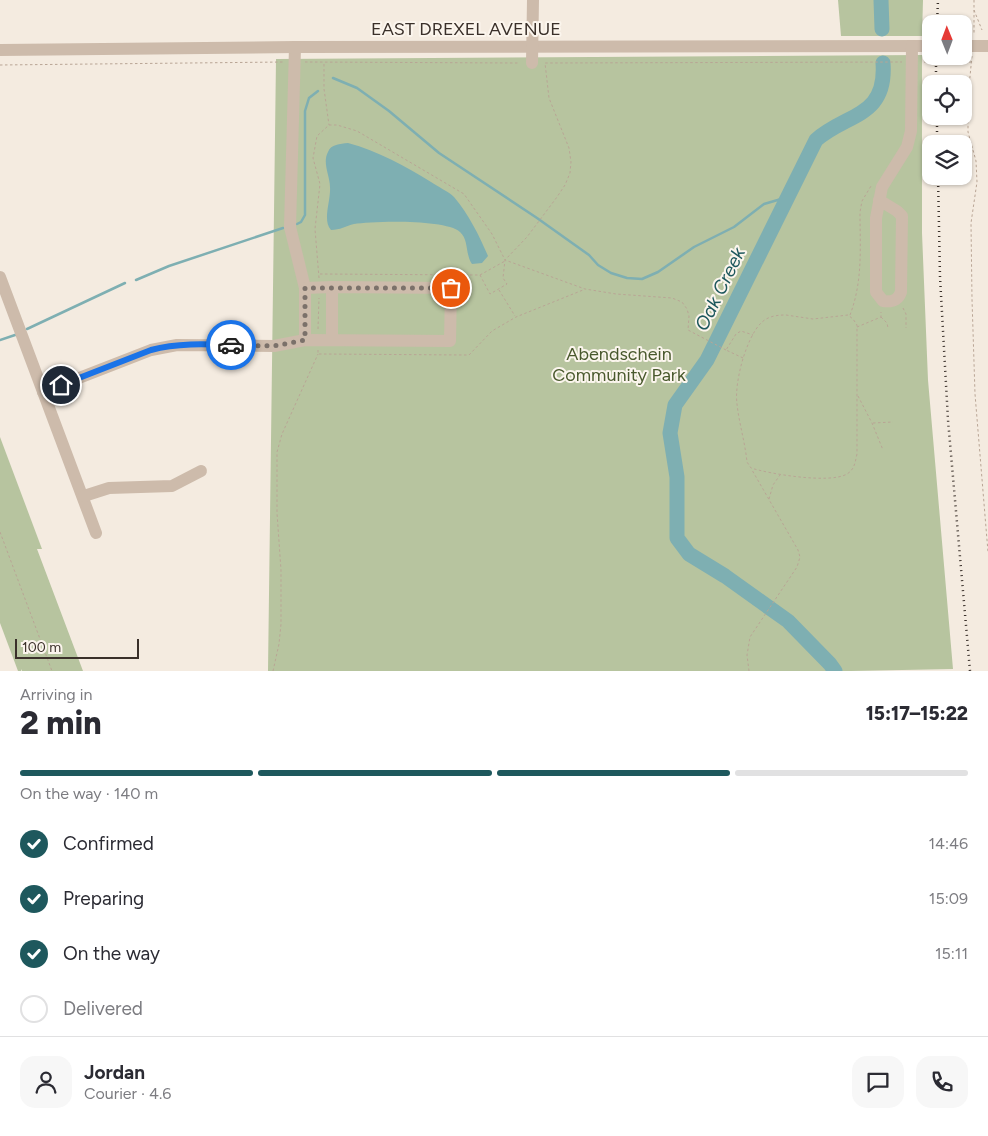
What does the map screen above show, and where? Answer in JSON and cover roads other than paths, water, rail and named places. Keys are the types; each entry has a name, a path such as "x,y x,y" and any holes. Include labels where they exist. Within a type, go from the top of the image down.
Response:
{"street":[{"path":"533,0 532,47 539,63"},
{"path":"295,46 290,228 305,288 305,340"},
{"name":"EAST DREXEL AVENUE","path":"0,50 295,46 922,46"},
{"path":"879,200 902,216 901,292 896,300 891,302 883,301 876,292 876,218 879,200 882,187 908,147 910,139 912,46"},
{"path":"972,46 988,46"},
{"path":"0,277 84,496 96,533"},
{"path":"44,392 163,347 200,344 274,346 305,340 450,342 451,288 326,285 305,288"},
{"path":"326,285 332,340"},
{"path":"84,496 109,488 172,486 201,471"}],"water":[{"path":"348,143 370,150 391,160 452,195 469,218 488,256 482,263 472,264 463,235 452,228 440,225 409,222 377,222 354,224 331,230 327,221 330,183 326,156 329,149 334,146"}],"waterway":[{"name":"Oak Creek","path":"881,0 882,29"},
{"name":"Oak Creek","path":"835,671 788,621 725,576 689,554 677,538 677,477 670,433 675,405 707,360 816,140 862,112 871,104 878,94 882,81 883,63"},
{"path":"333,78 357,88 389,111 439,153 537,218 589,255 598,265 611,273 627,278 642,279 658,272 694,247 734,227 764,204 788,197"},
{"path":"297,224 301,222 305,215 305,111 309,98 318,91"},
{"path":"136,280 169,266 283,228"},
{"path":"27,329 125,283"},
{"path":"0,340 15,335"}],"railway":[{"path":"937,15 938,0"},
{"path":"936,65 936,75"},
{"path":"937,125 937,135"},
{"path":"938,185 940,277 948,420 970,671"}],"park label":[{"name":"Abendschein Community Park","path":"619,364"}]}
